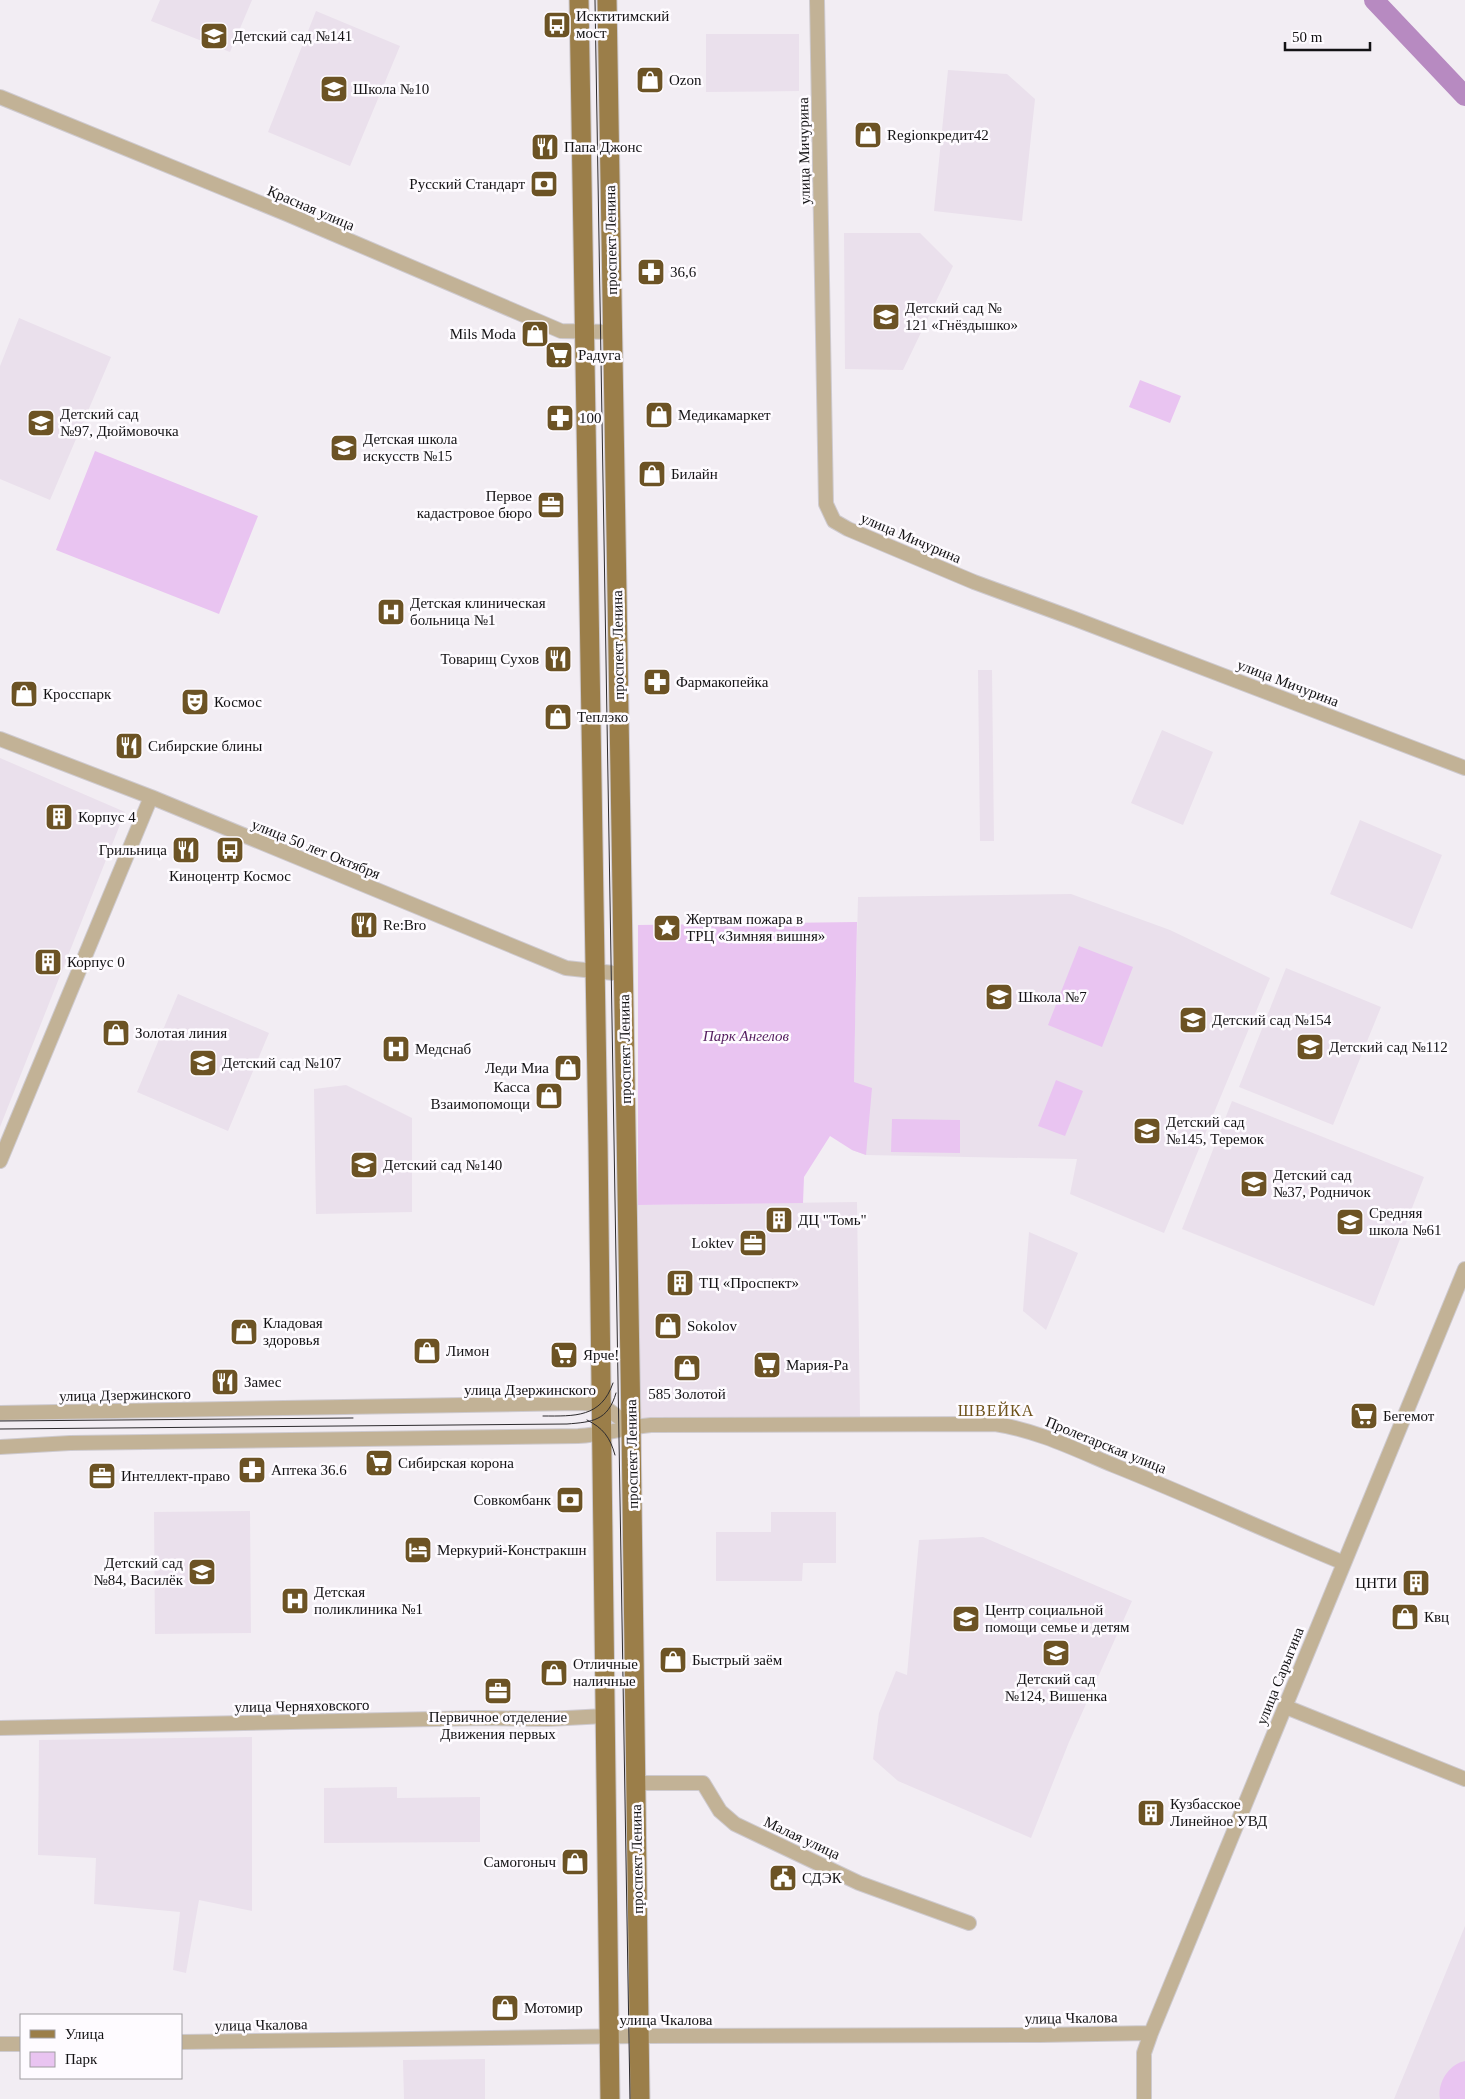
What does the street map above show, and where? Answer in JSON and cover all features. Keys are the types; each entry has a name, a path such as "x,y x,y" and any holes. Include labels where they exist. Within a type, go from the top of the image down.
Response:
{"main road":[{"name":"проспект Ленина","path":"579,0 595,972 610,2099"},
{"name":"проспект Ленина","path":"607,0 631,1426 640,2099"}],"street":[{"name":"улица Мичурина","path":"817,0 826,504 834,521 848,529 974,582 1084,622 1465,768"},
{"name":"Красная улица","path":"0,97 287,214 561,331 612,332"},
{"name":"улица 50 лет Октября","path":"0,739 151,798 566,968 623,974"},
{"path":"0,1161 151,798"},
{"name":"улица Сарыгина","path":"1144,2099 1144,2053 1151,2033 1465,1269"},
{"name":"улица Дзержинского","path":"0,1413 600,1404 631,1426"},
{"name":"Пролетарская улица","path":"631,1426 923,1424 1009,1426 1039,1435 1150,1480 1344,1563"},
{"path":"0,1447 70,1443 601,1435 631,1426"},
{"path":"1286,1707 1465,1779"},
{"name":"улица Черняховского","path":"0,1728 548,1719 605,1716"},
{"name":"Малая улица","path":"636,1782 703,1783 720,1811 735,1824 859,1883 969,1923"},
{"name":"улица Чкалова","path":"182,2042 639,2036 1151,2033"},
{"path":"0,2044 20,2044"}],"shaded area":[{"name":"Детский сад №141","path":"160,0 252,0 230,52 151,21"},
{"name":"Школа №10","path":"316,11 400,46 350,166 268,132"},
{"path":"706,34 799,34 799,91 706,92"},
{"path":"948,70 1007,74 1035,99 1022,221 934,211"},
{"name":"Детский сад № 121 «Гнёздышко»","path":"844,233 920,233 953,266 903,370 845,369"},
{"name":"Детский сад №97, Дюймовочка","path":"19,318 111,357 50,500 0,479 0,366"},
{"path":"978,670 992,670 994,841 980,841"},
{"path":"1162,730 1213,752 1183,825 1131,803"},
{"path":"0,758 125,812 0,1127"},
{"path":"1360,820 1442,855 1412,929 1330,894"},
{"name":"Школа №7","path":"1071,894 1170,930 1270,978 1164,1233 1070,1194 1077,1159 866,1155 852,1150 858,897"},
{"name":"Детский сад №112","path":"1286,968 1381,1007 1333,1125 1239,1087"},
{"name":"Детский сад №107","path":"178,994 269,1033 228,1131 137,1092"},
{"name":"Детский сад №140","path":"346,1085 412,1118 412,1212 316,1214 314,1089"},
{"path":"1232,1101 1424,1177 1374,1306 1182,1229"},
{"path":"857,1202 860,1417 640,1420 638,1205"},
{"path":"1029,1232 1078,1253 1046,1330 1023,1311"},
{"name":"Детский сад №84, Василёк","path":"250,1511 251,1633 155,1634 154,1512"},
{"path":"771,1512 836,1512 836,1563 803,1563 802,1581 716,1581 716,1532 771,1532"},
{"path":"983,1537 1132,1601 1069,1742 1031,1838 898,1781 873,1759 879,1713 896,1671 907,1675 919,1540"},
{"path":"252,1737 252,1911 199,1900 186,1973 173,1970 180,1912 94,1904 96,1858 38,1855 39,1740"},
{"path":"397,1787 397,1798 480,1797 480,1842 324,1843 324,1788"},
{"path":"1465,1926 1465,2099 1394,2099"},
{"path":"485,2059 485,2099 404,2099 403,2060"}],"green space":[{"path":"1140,380 1181,396 1170,423 1129,407"},
{"path":"95,451 258,516 219,614 56,550"},
{"name":"Парк Ангелов","path":"857,922 854,1082 872,1088 866,1155 852,1150 830,1136 804,1177 803,1203 638,1205 638,925"},
{"path":"1079,946 1133,967 1102,1047 1048,1025"},
{"path":"1056,1080 1083,1091 1065,1136 1038,1126"},
{"path":"892,1119 960,1120 960,1153 891,1152"},
{"path":"1465,2061 1465,2099 1440,2099 1440,2087 1445,2075 1454,2066"}],"waterway":[{"path":"1374,0 1465,96"}],"tram line":[{"path":"595,0 630,2099"},
{"path":"543,1416 566,1416 586,1413 602,1403 613,1383"},
{"path":"0,1429 567,1424 591,1421 604,1415 613,1402 616,1393"},
{"path":"0,1421 353,1418"},
{"path":"587,1420 605,1434 611,1443 615,1455"}],"place":[{"name":"Исктитимский мост","path":"557,25"},
{"name":"Детский сад №141","path":"214,36"},
{"name":"Ozon","path":"650,80"},
{"name":"Школа №10","path":"334,89"},
{"name":"Regionкредит42","path":"868,135"},
{"name":"Папа Джонс","path":"545,147"},
{"name":"Русский Стандарт","path":"544,184"},
{"name":"36,6","path":"651,272"},
{"name":"Детский сад № 121 «Гнёздышко»","path":"886,317"},
{"name":"Mils Moda","path":"535,334"},
{"name":"Радуга","path":"559,355"},
{"name":"Медикамаркет","path":"659,415"},
{"name":"100","path":"560,418"},
{"name":"Детский сад №97, Дюймовочка","path":"41,423"},
{"name":"Детская школа искусств №15","path":"344,448"},
{"name":"Билайн","path":"652,474"},
{"name":"Первое кадастровое бюро","path":"551,505"},
{"name":"Детская клиническая больница №1","path":"391,612"},
{"name":"Товарищ Сухов","path":"558,659"},
{"name":"Фармакопейка","path":"657,682"},
{"name":"Кросспарк","path":"24,694"},
{"name":"Космос","path":"195,702"},
{"name":"Теплэко","path":"558,717"},
{"name":"Сибирские блины","path":"129,746"},
{"name":"Корпус 4","path":"59,817"},
{"name":"Грильница","path":"186,850"},
{"name":"Киноцентр Космос","path":"230,850"},
{"name":"Re:Bro","path":"364,925"},
{"name":"Жертвам пожара в ТРЦ «Зимняя вишня»","path":"667,928"},
{"name":"Корпус 0","path":"48,962"},
{"name":"Школа №7","path":"999,997"},
{"name":"Детский сад №154","path":"1193,1020"},
{"name":"Золотая линия","path":"116,1033"},
{"name":"Детский сад №112","path":"1310,1047"},
{"name":"Медснаб","path":"396,1049"},
{"name":"Детский сад №107","path":"203,1063"},
{"name":"Леди Миа","path":"568,1068"},
{"name":"Касса Взаимопомощи","path":"549,1096"},
{"name":"Детский сад №145, Теремок","path":"1147,1131"},
{"name":"Детский сад №140","path":"364,1165"},
{"name":"Детский сад №37, Родничок","path":"1254,1184"},
{"name":"ДЦ \"Томь\"","path":"779,1220"},
{"name":"Средняя школа №61","path":"1350,1222"},
{"name":"Loktev","path":"753,1243"},
{"name":"ТЦ «Проспект»","path":"680,1283"},
{"name":"Sokolov","path":"668,1326"},
{"name":"Кладовая здоровья","path":"244,1332"},
{"name":"Лимон","path":"427,1351"},
{"name":"Ярче!","path":"564,1355"},
{"name":"Мария-Ра","path":"767,1365"},
{"name":"585 Золотой","path":"687,1368"},
{"name":"Замес","path":"225,1382"},
{"name":"Бегемот","path":"1364,1416"},
{"name":"Сибирская корона","path":"379,1463"},
{"name":"Аптека 36.6","path":"252,1470"},
{"name":"Интеллект-право","path":"102,1476"},
{"name":"Совкомбанк","path":"570,1500"},
{"name":"Меркурий-Констракшн","path":"418,1550"},
{"name":"Детский сад №84, Василёк","path":"202,1572"},
{"name":"ЦНТИ","path":"1416,1583"},
{"name":"Детская поликлиника №1","path":"295,1601"},
{"name":"Квц","path":"1405,1617"},
{"name":"Центр социальной помощи семье и детям","path":"966,1619"},
{"name":"Детский сад №124, Вишенка","path":"1056,1653"},
{"name":"Быстрый заём","path":"673,1660"},
{"name":"Отличные наличные","path":"554,1673"},
{"name":"Первичное отделение Движения первых","path":"498,1691"},
{"name":"Кузбасское Линейное УВД","path":"1151,1813"},
{"name":"Самогоныч","path":"575,1862"},
{"name":"СДЭК","path":"783,1878"},
{"name":"Мотомир","path":"505,2008"}],"district":[{"name":"ШВЕЙКА","path":"996,1410"}]}
